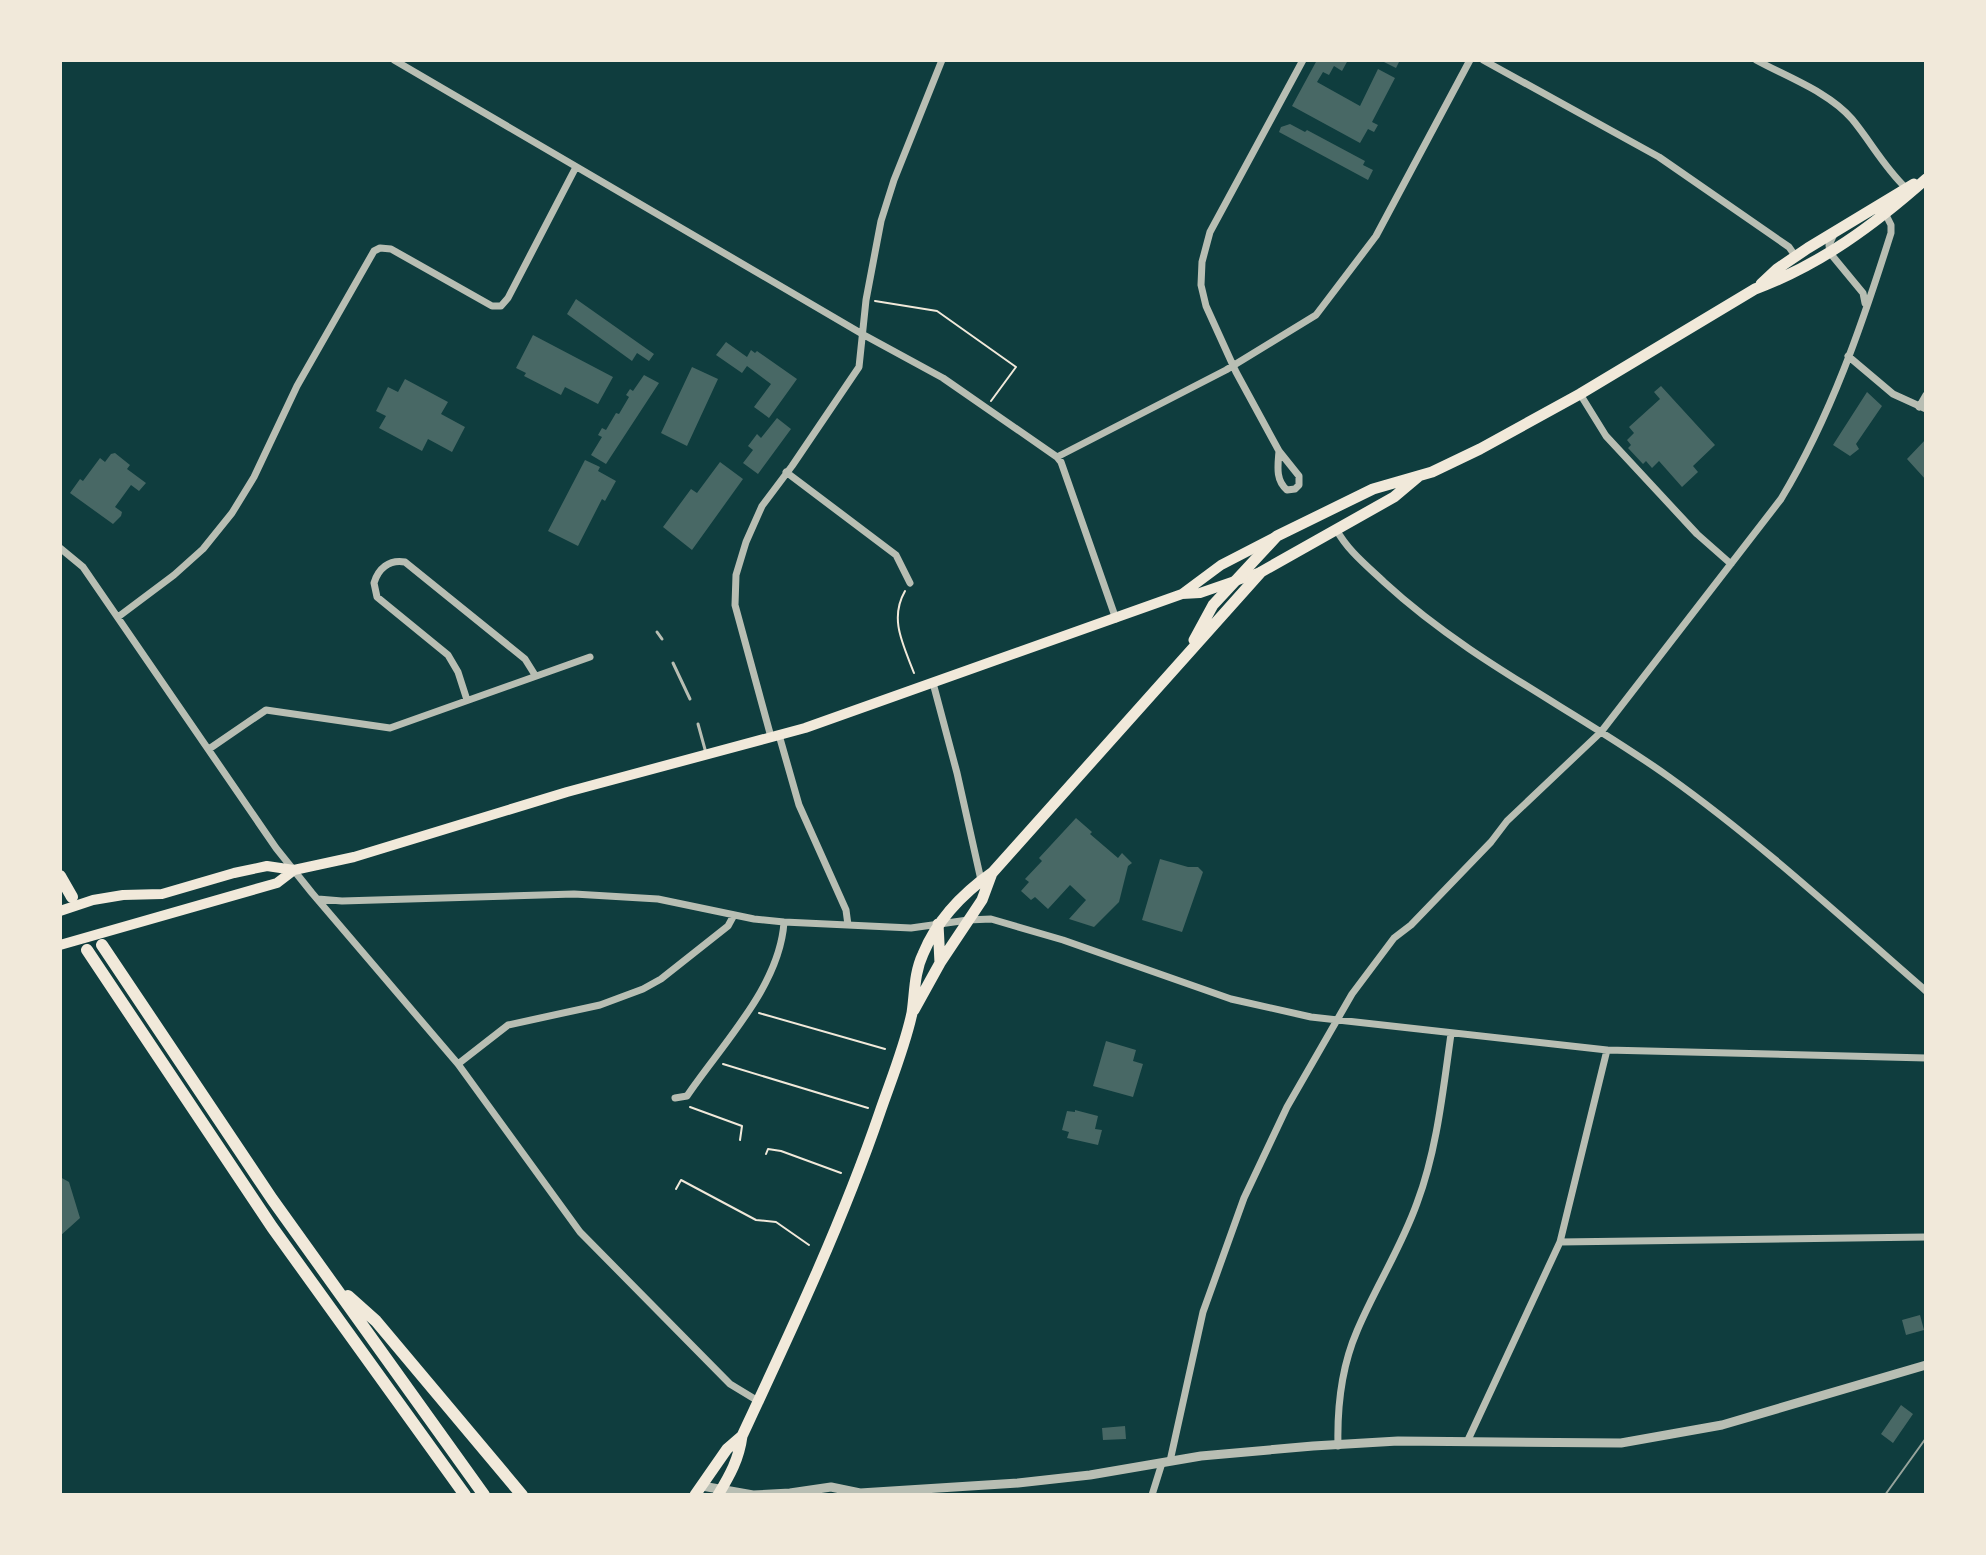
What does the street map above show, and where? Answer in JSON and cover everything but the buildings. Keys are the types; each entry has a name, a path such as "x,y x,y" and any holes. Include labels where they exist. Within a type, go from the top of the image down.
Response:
{"highway":[{"path":"60,876 72,897"},
{"path":"102,945 272,1199 484,1495"},
{"path":"87,950 272,1227 465,1495"},
{"path":"329,1279 376,1321 522,1495"}],"main road":[{"path":"1755,289 1777,269 1866,211 1926,179"},
{"path":"60,911 93,900 123,895 162,894 267,866 294,870 354,857 567,792 847,714 1182,594 1221,565 1277,536 1373,489 1419,476 1480,449 1580,394 1755,289 1782,279 1830,253 1886,214 1926,179"},
{"path":"1182,594 1200,593 1261,572 1394,497 1419,476"},
{"path":"1186,655 1213,605 1277,536"},
{"path":"912,1014 915,980 922,955 938,924 976,884 993,872 1261,572"},
{"path":"60,945 277,883 294,870"},
{"path":"720,1492 740,1454 742,1436 821,1265 857,1178 912,1014 940,963 982,900 993,872"},
{"path":"968,920 976,884"},
{"path":"938,924 940,963"},
{"path":"702,1492 727,1449 742,1436"}],"street":[{"path":"394,60 943,378 1057,457 1116,619"},
{"path":"848,925 846,910 799,805 775,736 733,590 753,524 767,496 859,367 866,300 881,221 942,60"},
{"path":"1279,451 1281,484 1292,490 1299,485 1299,476 1279,451 1232,364 1206,306 1201,285 1202,262 1212,228 1303,60"},
{"path":"1057,457 1148,411 1316,315 1365,252 1470,60"},
{"path":"1483,60 1659,157 1789,247 1796,257"},
{"path":"1756,60 1836,104 1851,118 1878,158 1906,188"},
{"path":"118,617 203,549 232,513 254,477 304,373 374,251 391,249 492,306 501,306 576,167"},
{"path":"1152,1495 1166,1462 1203,1312 1234,1225 1274,1131 1362,978 1394,938 1411,925 1491,842 1507,821 1601,732 1781,499 1829,409 1891,233 1886,214 1877,210 1866,211"},
{"path":"1836,231 1829,245 1830,253 1863,293 1865,309"},
{"path":"1848,356 1893,394 1922,408 1926,395"},
{"path":"1580,394 1606,436 1697,534 1731,564"},
{"path":"786,472 896,555 910,583"},
{"path":"1336,529 1351,551 1450,637 1670,777 1756,843 1926,991"},
{"path":"60,548 83,567 294,870 458,1064 579,1230 730,1384 758,1401"},
{"path":"467,700 458,672 448,655 377,597 374,583 384,566 405,562 525,659 535,675"},
{"path":"209,749 266,710 390,728 590,657"},
{"path":"933,683 957,773 976,884"},
{"path":"318,899 574,894 658,899 784,922 911,928 991,919 1040,932 1231,999 1294,1014 1607,1050 1926,1058"},
{"path":"458,1064 508,1025 600,1005 643,989 661,979 728,926 734,915"},
{"path":"675,1098 687,1096 749,1009 782,945 784,922"},
{"path":"1338,1446 1338,1403 1346,1361 1421,1192 1432,1149 1451,1034"},
{"path":"1467,1442 1560,1242 1607,1050"},
{"path":"1560,1242 1926,1237"},
{"path":"702,1492 753,1495 803,1493 839,1487 858,1494 927,1492 1090,1475 1201,1456 1398,1441 1621,1443 1742,1420 1926,1365"}],"lane":[{"path":"657,632 662,639"},
{"path":"673,663 690,699"},
{"path":"698,724 706,753"}],"path":[{"path":"866,300 937,311 1016,367 986,407"},
{"path":"910,583 897,604 897,626 914,673"},
{"path":"749,1009 885,1049"},
{"path":"713,1061 868,1108"},
{"path":"690,1107 742,1126 740,1140"},
{"path":"766,1154 768,1149 781,1151 841,1173"},
{"path":"676,1189 681,1180 756,1220 776,1222 809,1245"}],"tram line":[{"path":"1885,1495 1926,1438"}]}
